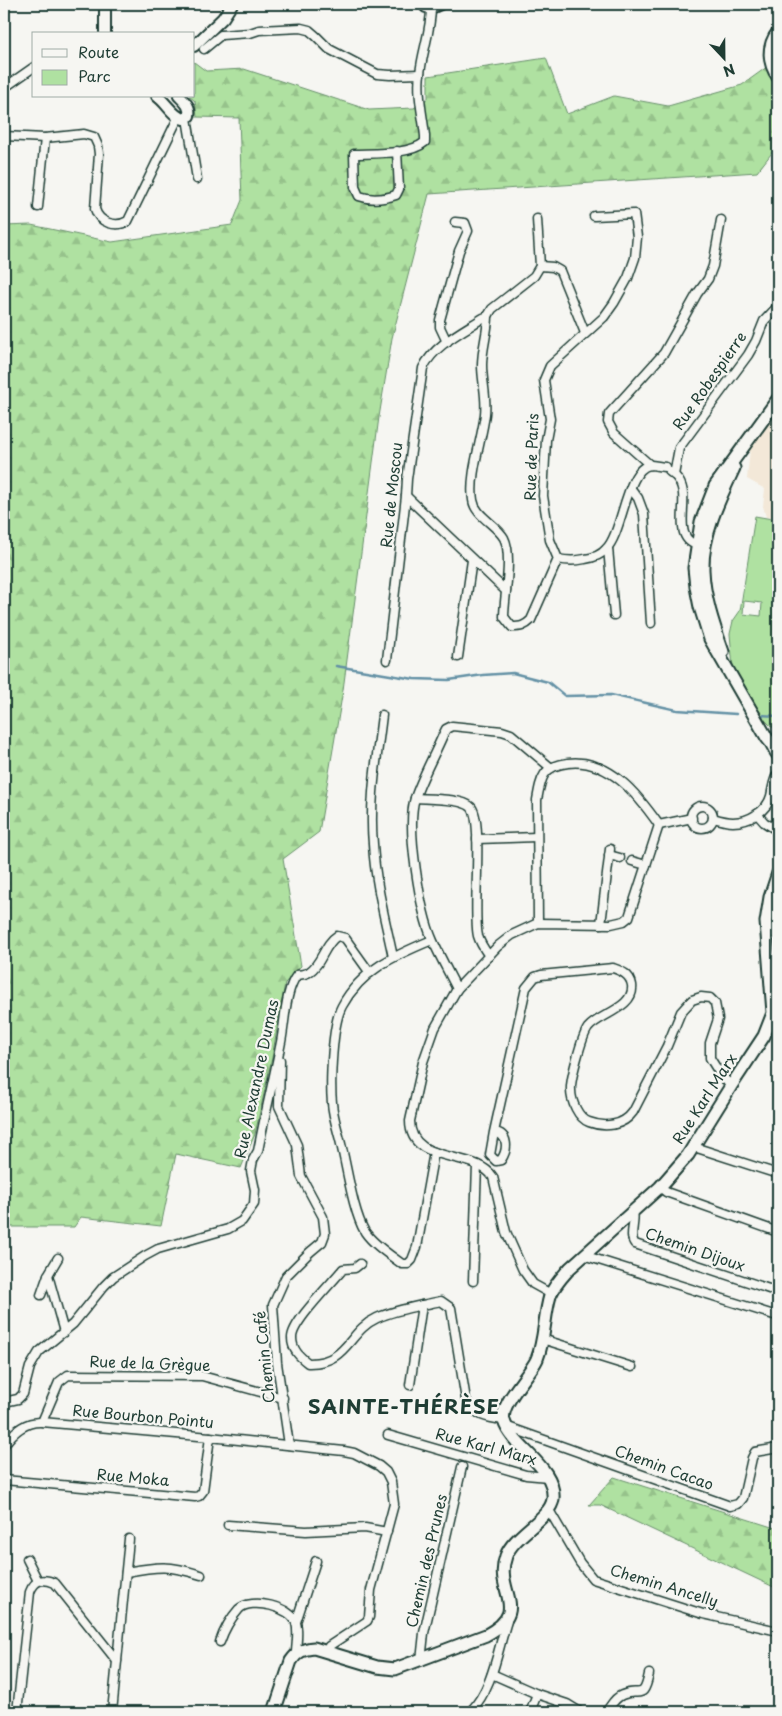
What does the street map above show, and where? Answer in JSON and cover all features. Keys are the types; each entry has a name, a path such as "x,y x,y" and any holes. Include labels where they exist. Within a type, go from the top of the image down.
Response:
{"main road":[{"path":"778,32 771,45 770,64 778,77"},
{"path":"777,748 770,735 762,728 731,675 705,588 701,546 719,499 744,445 778,399"},
{"name":"Rue Karl Marx","path":"549,1510 553,1501 552,1489 548,1478 542,1468 518,1442 506,1424 505,1412 511,1398 530,1372 537,1358 551,1294 559,1280 660,1187 694,1147 764,1036 774,1013 766,922 778,873"},
{"path":"274,1712 292,1661 296,1654 304,1649 314,1648 387,1669 395,1669 421,1661 486,1635 500,1627 507,1620 510,1610 509,1597 502,1573 506,1555 512,1544 549,1510"}],"street":[{"path":"105,4 105,32"},
{"path":"199,48 232,4"},
{"path":"397,151 399,189 396,195 387,198 366,199 359,196 355,187 354,154 397,151 419,147 425,142 426,136 419,92 420,74 430,26 432,5"},
{"path":"199,48 220,35 250,33 259,30 301,28 308,30 329,49 377,74 390,76 420,74"},
{"path":"4,88 32,68"},
{"path":"160,98 183,118 197,180"},
{"path":"4,136 45,138 84,134 94,137 98,146 98,154 94,209 102,220 118,225 128,221 183,118 190,114 186,102 181,98"},
{"path":"38,207 45,138"},
{"name":"Rue de Paris","path":"558,559 550,540 543,496 546,440 550,419 544,380 550,366 604,317 614,303 628,278 637,247 637,226 634,214 594,216"},
{"path":"537,219 540,266 534,276 492,309 488,316 482,362 485,412 474,474 473,500 478,511 504,538 507,552 504,617 512,627 520,627 527,624 533,615 558,559 572,561 590,558 608,548 615,537 631,489 640,470 650,465"},
{"path":"701,546 689,542 683,532 684,496 679,481 666,468 650,465 614,433 608,422 609,414 664,353 697,294 708,279 713,266 722,220"},
{"path":"447,342 440,327 440,320 460,251 468,231 465,223 455,222"},
{"path":"540,266 554,267 560,271 585,333"},
{"name":"Rue Robespierre","path":"666,468 748,355 764,320 778,306"},
{"name":"Rue de Moscou","path":"387,660 407,478 421,377 426,362 447,342 488,316"},
{"name":"Rue Robespierre","path":"674,476 679,448"},
{"path":"631,489 638,498 644,514 650,624"},
{"path":"406,496 506,592"},
{"path":"608,548 614,616"},
{"path":"458,656 472,560"},
{"path":"382,715 372,793 373,844 379,890 393,956"},
{"path":"457,988 432,940 424,911 412,843 411,820 415,798 446,729 452,726 492,729 511,734 550,767"},
{"path":"538,923 537,800 540,783 550,767 578,762 596,765 616,776 634,793 659,825"},
{"path":"713,818 734,822 743,821 757,814 768,804 774,779 778,773"},
{"path":"415,798 455,801 472,807 478,839 477,927 482,946 489,956"},
{"path":"705,806 713,813 713,818 708,826 700,827 696,825 692,818 692,813 696,808 705,806"},
{"path":"757,814 764,822 778,831"},
{"path":"659,825 692,818"},
{"path":"551,1294 533,1284 527,1277 506,1232 493,1177 490,1172 477,1165 434,1152 416,1143 410,1129 410,1121 426,1052 435,1028 457,988 512,934 538,923 618,924 629,917 659,825"},
{"path":"478,839 536,837"},
{"path":"601,924 610,852 620,858"},
{"path":"632,861 646,865"},
{"path":"766,922 778,937"},
{"name":"Rue Alexandre Dumas","path":"4,1402 18,1400 23,1394 34,1359 47,1345 82,1315 100,1290 113,1277 158,1249 228,1230 242,1222 254,1204 255,1190 251,1171 253,1160 258,1151 282,1041 293,979 297,975 305,974 314,968 332,939 337,936 345,938 370,973"},
{"path":"432,940 393,956 355,987 342,1007 335,1032 332,1104 360,1222 371,1240 402,1264 408,1264 412,1260 417,1247 434,1152"},
{"path":"494,1132 505,1136 506,1141 504,1156 501,1160 496,1161 490,1155 494,1132 526,988 535,977 541,975 613,968 624,972 630,978 632,984 629,998 615,1011 590,1026 583,1035 570,1089 577,1111 585,1121 610,1125 629,1118 667,1046 681,1012 692,1000 702,997 710,998 715,1004 718,1020 710,1043 710,1058 720,1074 731,1086"},
{"name":"Chemin Café","path":"282,1041 279,1106 297,1145 301,1176 323,1217 325,1234 322,1242 286,1276 273,1304 277,1363 289,1446"},
{"path":"694,1147 778,1174"},
{"path":"473,1281 477,1165"},
{"path":"660,1187 666,1192 778,1232"},
{"name":"Chemin Dijoux","path":"633,1212 632,1239 635,1244 778,1292"},
{"path":"584,1255 777,1316"},
{"path":"41,1295 48,1274 58,1258"},
{"path":"360,1264 355,1268 343,1270 296,1324 292,1344 300,1358 308,1363 327,1362 335,1357 363,1328 376,1318 441,1301 451,1308 466,1400 471,1410 506,1424"},
{"path":"48,1274 64,1332"},
{"path":"410,1385 422,1305"},
{"path":"542,1338 632,1367"},
{"name":"Rue de la Grègue","path":"42,1422 59,1382 68,1375 202,1376 283,1398"},
{"name":"Rue Bourbon Pointu","path":"4,1445 19,1428 34,1422 42,1422 289,1446"},
{"name":"Chemin Cacao","path":"506,1424 730,1506 738,1504 743,1498 755,1452 778,1448"},
{"name":"Rue Karl Marx","path":"388,1435 526,1475 548,1478"},
{"name":"Rue Moka","path":"4,1480 196,1497 203,1491 210,1437"},
{"path":"289,1446 354,1453 379,1466 388,1477 393,1491 394,1504 371,1590 369,1617 367,1621 329,1646 326,1651"},
{"name":"Chemin des Prunes","path":"421,1661 424,1633 462,1467"},
{"name":"Chemin Ancelly","path":"549,1510 580,1563 593,1579 702,1614 778,1631"},
{"path":"228,1525 315,1532 365,1528 387,1532"},
{"path":"112,1712 129,1539"},
{"path":"27,1560 38,1581"},
{"path":"296,1654 296,1622 316,1561"},
{"path":"126,1572 156,1566 181,1569 201,1575"},
{"path":"17,1712 30,1592 33,1585 38,1581 46,1580 55,1583 117,1661"},
{"path":"220,1642 224,1630 240,1608 250,1604 263,1604 284,1609 292,1615 296,1622"},
{"path":"470,1712 478,1703 489,1683 507,1620"},
{"path":"492,1674 537,1694 567,1704 580,1712"},
{"path":"606,1712 622,1694 638,1694 642,1691 647,1686 649,1674"},
{"path":"530,1712 537,1694"}],"shaded area":[{"path":"778,409 778,518 766,517 763,506 765,489 747,479 750,449"}],"green space":[{"path":"546,58 567,114 614,96 668,106 742,85 778,59 778,145 757,172 429,194 392,338 379,417 343,690 319,832 283,859 301,966 285,983 272,1058 255,1134 241,1168 176,1154 161,1226 81,1217 74,1227 4,1227 4,226 31,225 112,242 232,225 242,200 239,118 197,117 195,101 191,98 195,98 195,63 206,71 244,69 369,110 414,108 428,98 428,76"},
{"path":"755,516 778,520 778,728 772,727 765,720 733,668 730,634 733,621 740,611","holes":["744,601 762,603 761,616 743,614"]},
{"path":"614,1477 778,1529 778,1589 600,1505 589,1505"}],"waterway":[{"path":"336,666 414,679 449,680 513,673 548,682 565,696 611,695 677,710 736,714"},
{"path":"759,715 778,716"}],"district":[{"name":"SAINTE-THÉRÈSE","path":"404,1407"}]}
